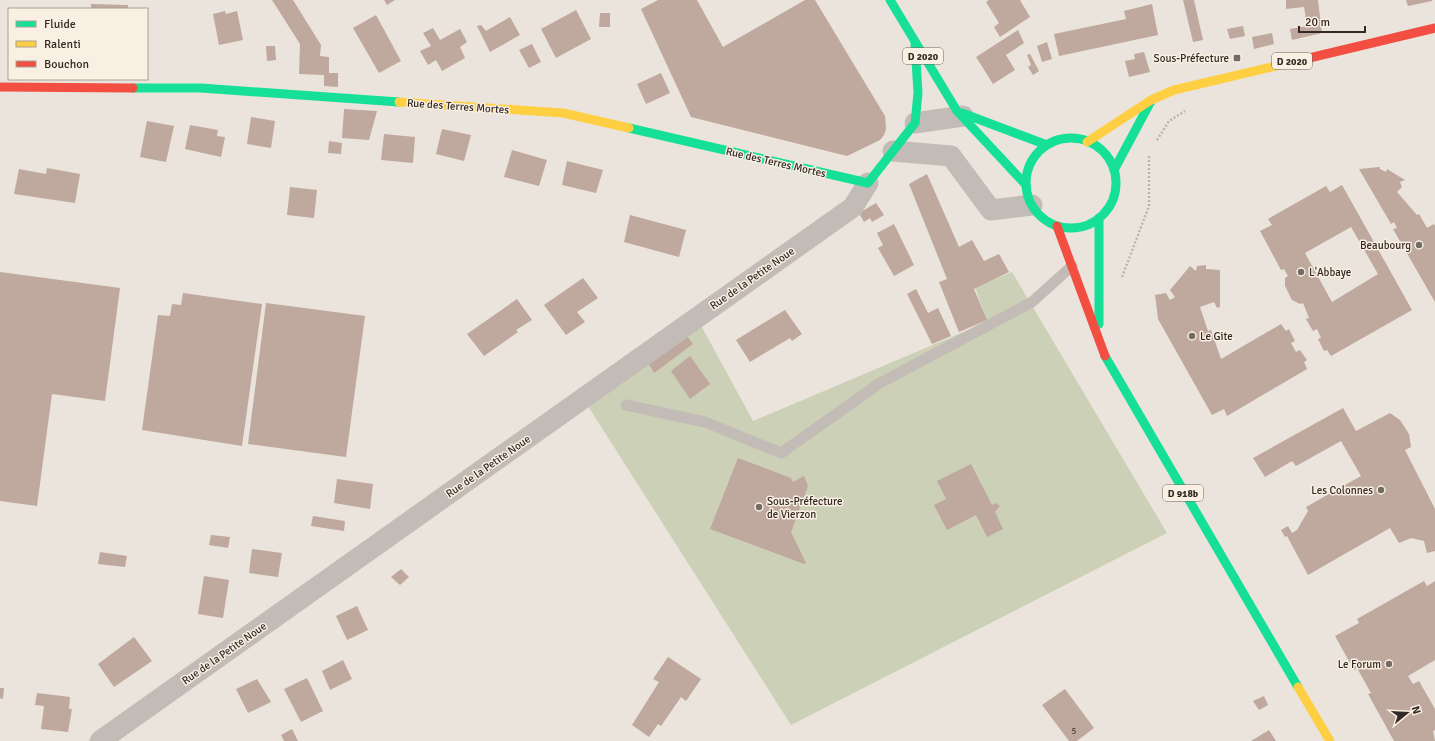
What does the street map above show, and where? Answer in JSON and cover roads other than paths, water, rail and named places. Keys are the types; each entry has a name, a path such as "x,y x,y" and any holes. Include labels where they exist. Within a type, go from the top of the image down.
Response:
{"main road":[{"name":"D 2020","path":"890,0 915,44 960,114 1029,195"},
{"name":"D 2020","path":"1087,142 1151,100 1174,90 1435,28"},
{"path":"868,183 915,124 918,92 915,44"},
{"name":"Rue des Terres Mortes","path":"0,87 201,88 563,113 868,183"},
{"path":"1114,170 1151,100"},
{"path":"960,114 1047,145"},
{"path":"1074,138 1087,142 1099,148 1108,158 1114,170 1116,182 1114,195 1108,208 1099,218 1086,226 1072,228 1057,226 1038,214 1029,195 1027,173 1031,162 1038,152 1047,145 1060,140 1074,138"},
{"name":"D 918b","path":"1099,218 1099,337"},
{"name":"D 918b","path":"1057,226 1099,337 1107,363 1138,418 1330,741"}],"street":[{"path":"915,124 960,114"},
{"path":"893,151 951,156 991,210 1029,195"},
{"name":"Rue de la Petite Noue","path":"100,741 853,206 868,183"}],"lane":[{"path":"626,405 705,422 781,453 880,382 1032,302 1072,266"}],"place":[{"name":"Sous-Préfecture","path":"1237,58"},
{"name":"Beaubourg","path":"1419,245"},
{"name":"L'Abbaye","path":"1301,272"},
{"name":"Le Gite","path":"1192,336"},
{"name":"Les Colonnes","path":"1381,490"},
{"name":"Sous-Préfecture de Vierzon","path":"759,507"},
{"name":"Le Forum","path":"1389,664"}]}
